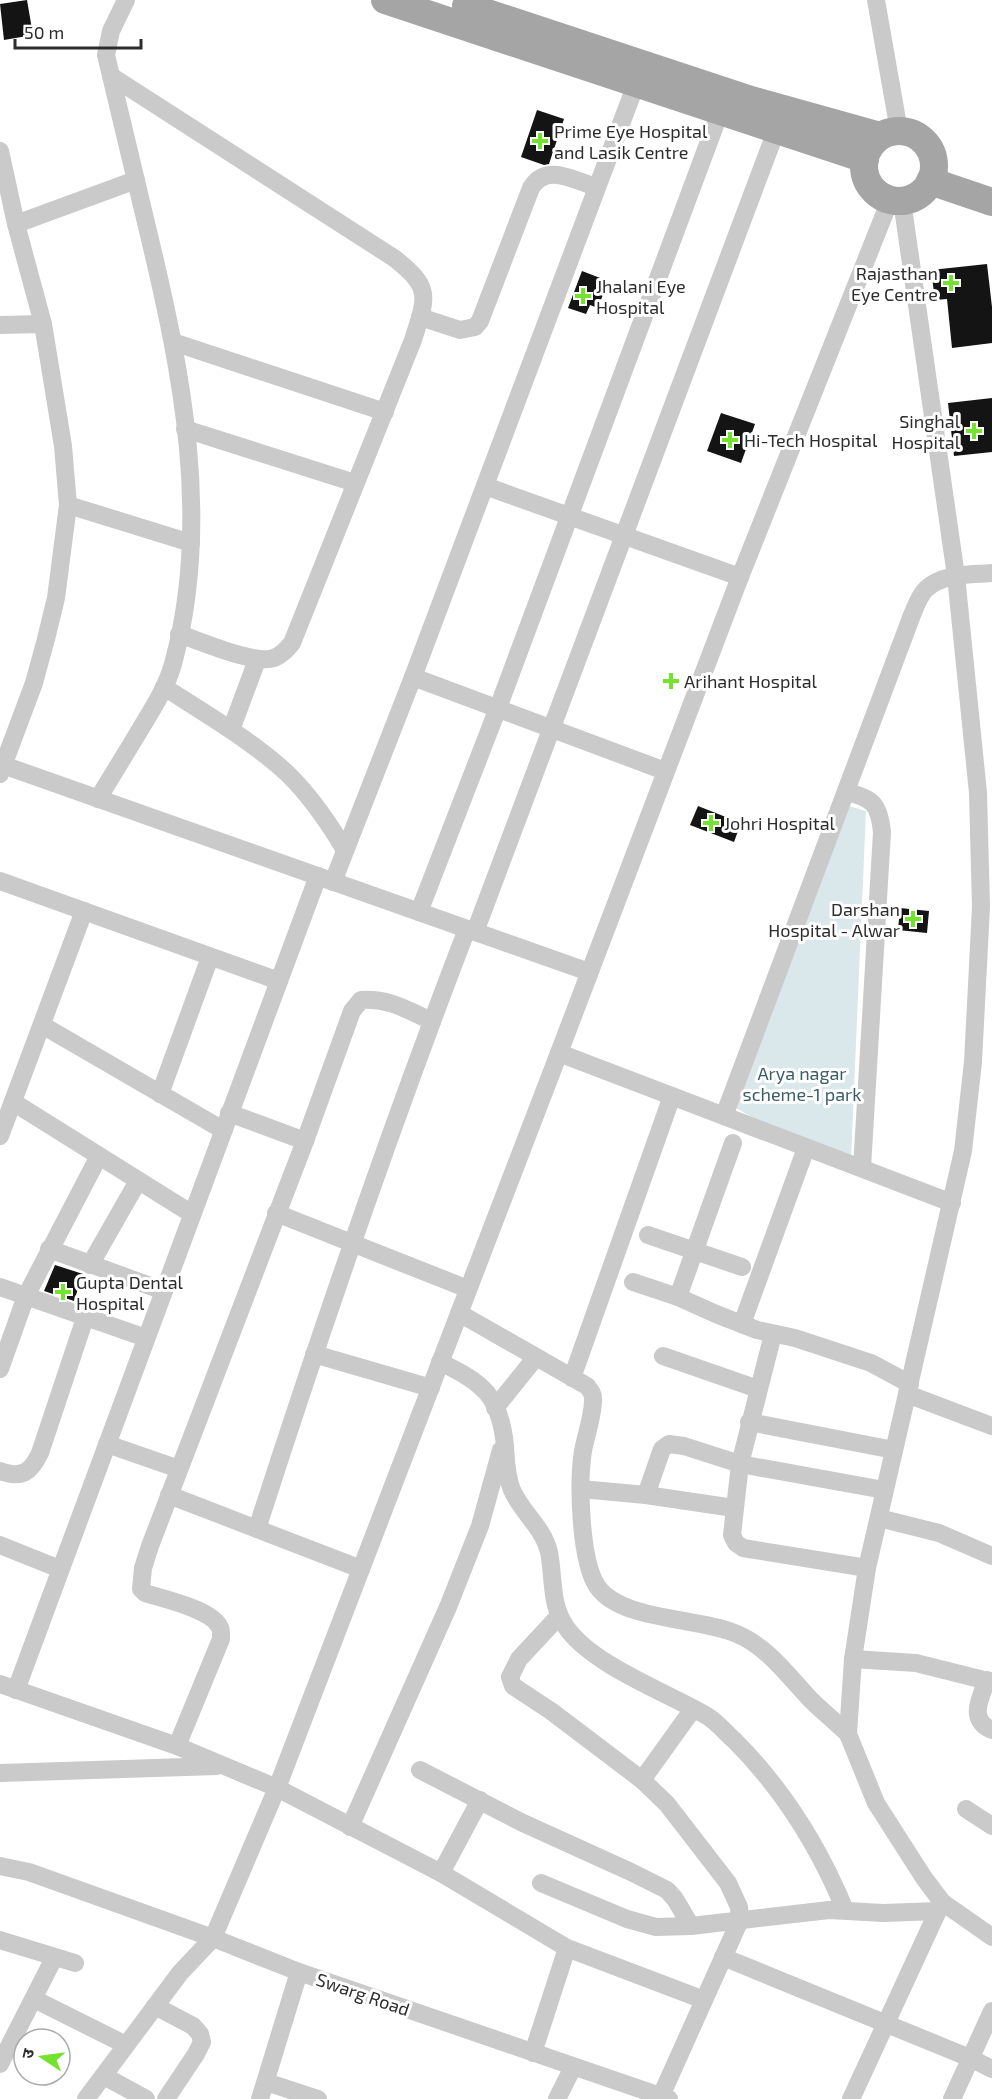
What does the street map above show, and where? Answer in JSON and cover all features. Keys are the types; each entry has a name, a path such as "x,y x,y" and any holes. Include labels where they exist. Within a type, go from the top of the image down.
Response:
{"main road":[{"path":"385,0 776,131 881,142 911,133 922,139 930,149 932,174 921,194 896,200 878,194 869,184 865,172 881,142"},
{"path":"447,0 881,142"},
{"path":"932,174 992,184"},
{"path":"932,174 992,201"}],"street":[{"path":"98,799 164,687 173,665 186,599 191,543 192,497 173,342 106,55 111,31 126,0"},
{"path":"876,0 881,142"},
{"path":"111,76 394,258 414,274 421,284 424,297 420,317 384,412 292,643 283,653 273,659 257,660 179,634"},
{"path":"636,84 413,677 345,850 325,879 279,981 60,1569 8,1687 177,1746 277,1788 441,1873 567,1948 704,2000"},
{"path":"419,912 498,708 720,112"},
{"path":"257,1529 352,1243 432,1021 471,931 552,728 776,131"},
{"path":"0,151 16,224 43,324 63,446 68,506 54,609 34,683 2,770 98,799 589,972"},
{"path":"420,317 460,330 475,327 480,321 536,179 550,174 596,187"},
{"path":"16,224 136,180"},
{"path":"896,200 956,576 978,793 981,907 970,1091 963,1151 867,1568 853,1659 848,1734 868,1785 888,1824 940,1907 992,1937"},
{"path":"86,2099 154,2006 194,1956 213,1938 277,1788 740,577 896,200"},
{"path":"0,325 43,324"},
{"path":"173,342 384,412"},
{"path":"185,429 356,483"},
{"path":"485,486 740,577"},
{"path":"68,506 191,543"},
{"path":"724,1116 920,597 936,582 956,576 992,573"},
{"path":"231,730 257,660"},
{"path":"413,677 665,771"},
{"path":"164,687 231,730 280,767 317,807 345,850"},
{"path":"846,792 861,796 873,803 880,815 882,832 862,1168"},
{"path":"0,881 279,981"},
{"path":"0,1136 10,1092 42,1025 84,911"},
{"path":"160,1094 210,957"},
{"path":"177,1746 221,1639 221,1628 215,1620 202,1612 145,1593 141,1589 146,1557 305,1141 352,1011 361,1000 376,999 388,1001 432,1021"},
{"path":"42,1025 160,1094 226,1122 305,1141"},
{"path":"559,1053 952,1203"},
{"path":"10,1092 99,1156 192,1215"},
{"path":"572,1378 672,1096"},
{"path":"678,1297 733,1143"},
{"path":"742,1324 806,1148"},
{"path":"0,1369 26,1296 99,1156"},
{"path":"90,1265 138,1181"},
{"path":"276,1213 468,1289"},
{"path":"648,1235 742,1267"},
{"path":"49,1249 164,1291"},
{"path":"633,1282 678,1297 742,1324 795,1338 871,1364 909,1389 992,1426"},
{"path":"0,1287 146,1338"},
{"path":"459,1313 587,1386 592,1392 594,1400 583,1451 581,1489 588,1562 592,1578 607,1597 631,1609 715,1627 736,1633 752,1641 765,1651 820,1709 848,1734"},
{"path":"0,1471 10,1475 33,1468 85,1318"},
{"path":"773,1334 740,1464 732,1535 736,1543 743,1548 867,1568"},
{"path":"314,1354 431,1388"},
{"path":"663,1356 758,1389"},
{"path":"495,1408 536,1357"},
{"path":"440,1362 466,1374 488,1393 504,1439 509,1482 514,1495 546,1542 559,1616 575,1638 623,1672 709,1717 749,1755 777,1790 817,1851 834,1881 845,1910"},
{"path":"749,1422 894,1450"},
{"path":"350,1827 437,1633 477,1537 504,1439"},
{"path":"107,1444 178,1469"},
{"path":"646,1495 662,1449 669,1444 684,1446 740,1464 884,1490"},
{"path":"581,1489 646,1495 734,1508"},
{"path":"169,1495 361,1569"},
{"path":"879,1518 939,1533 992,1556"},
{"path":"0,1545 60,1569"},
{"path":"559,1616 519,1659 510,1677 513,1686 551,1710 642,1780 676,1814 723,1876 734,1893 739,1907 740,1920 704,2000 665,2098"},
{"path":"853,1659 916,1664 989,1681 977,1713 980,1722 992,1730"},
{"path":"642,1780 693,1708"},
{"path":"0,1773 222,1766"},
{"path":"420,1770 523,1823 667,1890 691,1926"},
{"path":"441,1873 480,1800"},
{"path":"966,1809 992,1826"},
{"name":"Swarg Road","path":"0,1866 29,1872 300,1972 665,2098"},
{"path":"541,1883 641,1924 656,1927 691,1926 845,1910 883,1913 940,1907"},
{"path":"851,2099 940,1907"},
{"path":"0,1940 75,1963"},
{"path":"533,2053 567,1948"},
{"path":"723,1957 992,2069"},
{"path":"0,2064 54,1958"},
{"path":"300,1972 263,2090 318,2099"},
{"path":"34,2000 126,2045"},
{"path":"154,2006 194,2026 202,2042 166,2099"},
{"path":"952,2099 992,2011"},
{"path":"557,2099 573,2067"},
{"path":"104,2076 146,2099"}],"green space":[{"name":"Arya nagar scheme-1 park","path":"849,806 866,811 851,1159 806,1148 736,1108"}],"building":[{"path":"27,0 33,35 4,40 0,4"},
{"path":"537,110 564,119 549,164 544,165 521,157"},
{"path":"987,264 992,307 992,343 952,348 947,299 935,300 931,270"},
{"path":"582,271 608,281 598,308 590,305 586,314 568,308"},
{"path":"992,398 992,452 954,456 948,403"},
{"path":"721,413 755,424 741,463 707,451"},
{"path":"698,806 741,823 734,842 690,825"},
{"path":"900,908 929,911 927,933 898,930"},
{"path":"55,1265 83,1274 74,1301 44,1291"}],"place":[{"name":"Prime Eye Hospital and Lasik Centre","path":"540,141"},
{"name":"Rajasthan Eye Centre","path":"951,283"},
{"name":"Jhalani Eye Hospital","path":"583,296"},
{"name":"Singhal Hospital","path":"974,431"},
{"name":"Hi-Tech Hospital","path":"730,440"},
{"name":"Arihant Hospital","path":"671,681"},
{"name":"Johri Hospital","path":"711,823"},
{"name":"Darshan Hospital - Alwar","path":"913,919"},
{"name":"Gupta Dental Hospital","path":"63,1292"}]}
